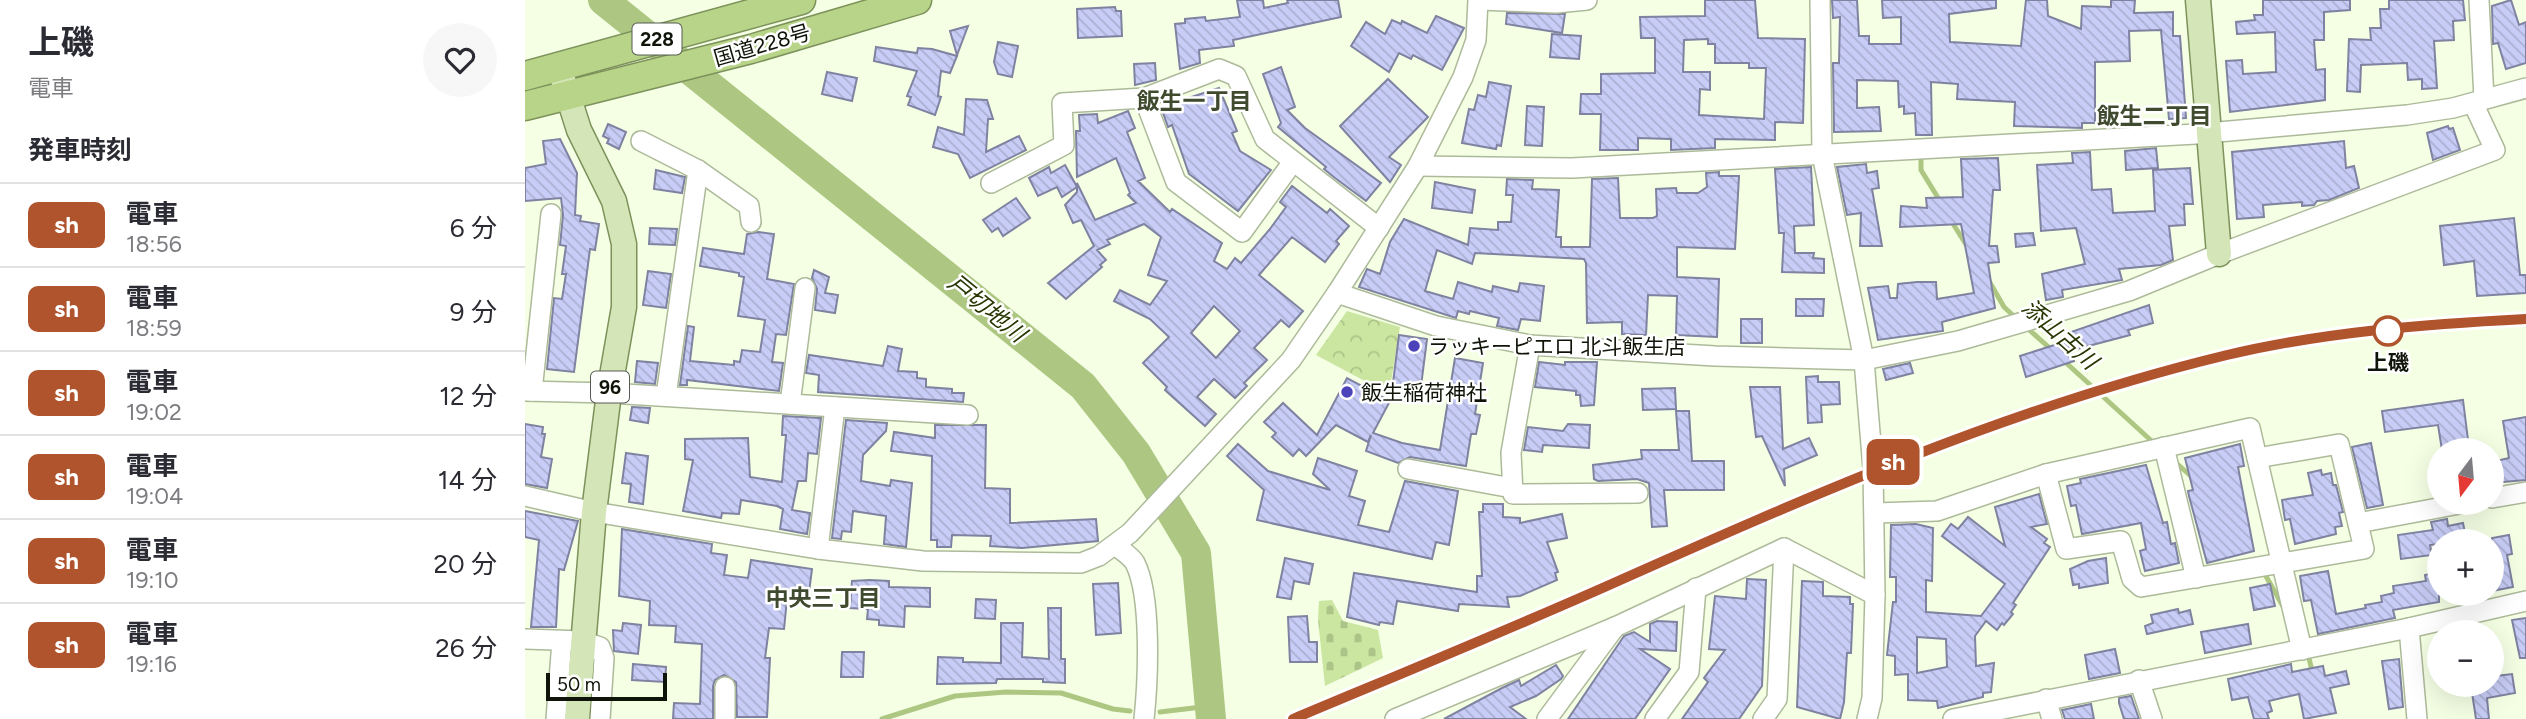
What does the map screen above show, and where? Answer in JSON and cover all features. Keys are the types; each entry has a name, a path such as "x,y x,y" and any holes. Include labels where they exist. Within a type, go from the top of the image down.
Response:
{"highway":[{"name":"国道228号","path":"525,76 801,0"},
{"name":"国道228号","path":"525,106 751,49 917,0"}],"main road":[{"path":"2198,0 2219,254"},
{"name":"96","path":"559,67 579,130 614,201 624,244 624,307 608,393 594,512 573,641 577,719"}],"street":[{"path":"525,496 594,512 818,549 923,561 1080,564 1122,539 1291,360 1418,166 1462,77 1476,40 1478,0 1556,3 1587,0"},
{"path":"1820,0 1822,154 1864,360 1875,513 1875,595 1871,698 1867,719"},
{"path":"1337,293 1436,326 1530,345 1715,356 1864,360 1958,341 2129,291 2219,254 2495,150 2479,101 2479,0"},
{"path":"991,183 1064,145 1062,103 1144,98 1219,69 1236,76 1265,139 1292,163 1378,228"},
{"path":"1418,166 1572,168 2210,133 2361,121 2479,101 2526,88"},
{"path":"1144,98 1176,182 1242,232 1292,163"},
{"path":"641,141 698,170 750,206 751,222"},
{"path":"666,396 698,170"},
{"path":"551,214 529,391 666,396 968,415"},
{"path":"790,404 805,288"},
{"path":"1530,345 1511,453 1513,494 1639,493"},
{"path":"818,549 835,407"},
{"path":"1875,513 1937,511 2046,474 2250,428 2302,650"},
{"path":"2046,474 2066,549 2121,541 2132,579 2141,587 2364,549 2339,444 2257,458"},
{"path":"2164,447 2196,578"},
{"path":"1408,469 1512,488"},
{"path":"2504,496 2526,492"},
{"path":"2358,523 2427,510"},
{"path":"1122,539 1134,562 1144,600 1148,687 1145,719"},
{"path":"1784,548 1875,595"},
{"path":"1395,719 1615,627 1784,548"},
{"path":"1763,719 1777,699 1784,548"},
{"path":"1655,719 1689,672 1696,588"},
{"path":"1953,719 2409,628 2526,601"},
{"path":"1547,719 1615,627"},
{"path":"2409,628 2417,719"},
{"path":"525,639 573,641 600,647 604,658 600,719"},
{"path":"557,719 573,641"},
{"path":"2139,680 2152,719"},
{"path":"725,719 726,687"},
{"path":"2046,699 2052,719"}],"green space":[{"path":"1347,311 1400,327 1389,394 1316,355"},
{"path":"1332,600 1343,621 1378,630 1383,658 1325,686 1318,620 1319,601"}],"building":[{"path":"1237,0 1263,0 1264,8 1288,3 1287,0 1338,0 1341,17 1233,40 1234,46 1199,50 1200,63 1180,69 1175,24 1185,23 1185,19 1205,17 1206,21 1240,17"},
{"path":"1705,0 1755,0 1758,38 1805,39 1803,123 1775,122 1775,140 1715,139 1715,148 1671,150 1671,139 1638,138 1638,150 1600,150 1601,114 1580,114 1581,94 1601,94 1601,74 1655,73 1655,38 1641,38 1640,17 1705,16","holes":["1708,39 1708,44 1715,44 1715,63 1749,63 1749,68 1766,68 1764,119 1699,115 1700,89 1710,90 1710,72 1683,72 1684,40"]},
{"path":"1832,0 1857,0 1859,36 1869,36 1869,44 1901,44 1901,17 1883,18 1882,0 1996,0 1996,8 1949,14 1950,42 2021,46 2026,0 2047,0 2048,16 2081,29 2082,6 2111,7 2111,0 2135,0 2134,13 2173,12 2173,36 2180,36 2186,118 2169,119 2161,30 2129,31 2130,61 2095,62 2095,123 2082,123 2082,128 2014,126 2015,102 1957,99 1958,84 1931,82 1932,135 1916,135 1915,113 1904,114 1904,106 1899,107 1898,81 1857,80 1857,108 1879,107 1881,131 1834,132 1833,63 1839,63 1840,17 1833,18"},
{"path":"2263,0 2350,0 2350,10 2324,12 2324,40 2314,40 2316,70 2325,69 2325,100 2230,112 2226,61 2242,60 2243,74 2276,72 2275,32 2237,34 2236,22 2255,20 2254,15 2263,15"},
{"path":"2389,0 2463,0 2465,20 2453,21 2454,40 2434,41 2437,88 2422,89 2422,79 2408,80 2407,63 2361,65 2360,92 2347,91 2349,39 2371,40 2370,28 2381,28 2380,9 2389,9"},
{"path":"2511,0 2519,25 2526,22 2526,63 2506,69 2498,43 2493,44 2492,6"},
{"path":"1115,7 1116,11 1121,11 1122,36 1078,38 1077,9"},
{"path":"1507,13 1565,14 1562,33 1506,24"},
{"path":"1436,16 1464,28 1442,70 1413,55 1411,59 1399,53 1389,72 1351,46 1366,22 1385,34 1392,20 1401,24 1402,21 1427,33"},
{"path":"968,26 957,55 950,31"},
{"path":"1552,34 1581,36 1579,59 1550,57"},
{"path":"998,42 1018,46 1012,77 998,74 994,62"},
{"path":"876,47 917,53 918,48 932,49 957,56 950,73 941,71 938,96 941,97 935,115 908,105 911,97 907,96 917,71 874,61"},
{"path":"1155,63 1156,80 1135,85 1134,64"},
{"path":"1281,67 1295,107 1287,110 1305,128 1381,183 1366,201 1324,169 1326,167 1278,127 1281,123 1263,74"},
{"path":"827,72 857,78 852,101 822,94"},
{"path":"1388,79 1428,117 1389,157 1401,165 1390,182 1340,126"},
{"path":"1489,82 1511,86 1501,146 1497,145 1496,149 1462,143 1469,109 1474,110 1478,95 1486,97"},
{"path":"1219,88 1237,131 1232,133 1240,151 1271,170 1238,211 1189,174 1172,125 1168,127 1161,107"},
{"path":"966,99 987,100 993,119 988,119 986,152 1019,136 1026,150 970,178 958,154 933,147 938,127 964,135"},
{"path":"1527,106 1544,107 1542,146 1525,145"},
{"path":"1128,111 1135,128 1127,132 1145,178 1138,181 1170,212 1172,209 1222,243 1214,261 1227,269 1235,258 1241,263 1270,229 1286,207 1280,202 1292,186 1327,213 1330,209 1349,226 1336,241 1339,244 1325,262 1292,237 1259,275 1303,311 1289,327 1281,320 1254,348 1267,360 1244,383 1247,386 1235,398 1214,379 1197,397 1216,414 1205,426 1165,390 1167,387 1143,363 1169,337 1150,319 1114,301 1120,290 1150,305 1167,281 1148,275 1161,237 1144,224 1107,240 1110,244 1097,250 1106,260 1100,265 1102,267 1066,299 1048,283 1094,246 1081,220 1073,223 1065,205 1077,192 1077,183 1095,220 1136,203 1128,195 1130,193 1116,158 1077,177 1076,131 1080,131 1079,115 1097,114 1098,123","holes":["1214,306 1240,331 1216,358 1191,333"]},
{"path":"608,124 626,132 619,149 607,143 609,139 603,136"},
{"path":"2448,126 2449,129 2453,128 2460,150 2433,160 2427,133"},
{"path":"560,139 577,173 575,215 581,216 580,221 599,224 595,250 590,249 574,372 547,369 554,298 562,299 566,274 562,274 566,246 560,245 563,215 561,198 525,201 525,168 546,164 543,141"},
{"path":"2344,141 2346,168 2354,166 2359,188 2329,200 2317,201 2314,205 2302,206 2302,202 2263,205 2264,217 2237,219 2232,152"},
{"path":"2156,148 2158,168 2126,170 2125,151"},
{"path":"2090,152 2092,190 2111,189 2113,213 2155,211 2153,170 2190,168 2193,204 2184,204 2185,225 2169,226 2173,260 2161,265 2119,269 2122,280 2062,290 2063,297 2046,300 2042,274 2085,264 2076,228 2041,231 2037,165 2073,163 2072,153"},
{"path":"1998,158 2000,190 1993,190 1989,246 1997,246 1999,262 1988,263 1995,308 1942,322 1943,331 1878,340 1868,288 1888,286 1890,298 1897,298 1898,284 1936,282 1937,299 1974,293 1961,224 1900,227 1901,206 1927,208 1926,198 1963,197 1961,159"},
{"path":"1866,164 1867,173 1877,171 1879,188 1872,189 1882,246 1860,246 1861,213 1847,215 1837,167"},
{"path":"1065,165 1077,187 1062,197 1057,187 1038,196 1029,178 1049,167 1051,173"},
{"path":"1811,167 1814,225 1794,226 1795,253 1814,253 1813,258 1824,259 1824,273 1782,272 1784,233 1779,233 1775,169"},
{"path":"656,170 685,177 682,193 654,189"},
{"path":"1719,172 1719,176 1739,176 1735,249 1677,247 1677,277 1719,279 1717,337 1676,335 1677,296 1648,295 1646,335 1622,334 1622,322 1587,323 1584,259 1475,253 1472,264 1437,250 1425,291 1453,299 1458,282 1492,292 1493,286 1518,292 1520,283 1544,286 1540,321 1521,319 1518,330 1497,326 1499,318 1458,311 1456,318 1359,287 1367,269 1380,274 1390,242 1404,219 1468,245 1470,228 1498,230 1498,222 1511,222 1513,195 1506,195 1507,179 1533,180 1532,189 1559,190 1556,237 1561,237 1561,247 1590,247 1592,179 1618,178 1620,218 1653,218 1657,216 1656,189 1676,188 1677,193 1698,193 1707,187 1706,173"},
{"path":"1435,182 1475,190 1472,213 1432,208"},
{"path":"1016,198 1030,218 1003,236 998,228 992,232 983,220"},
{"path":"2514,218 2520,275 2526,275 2526,293 2477,296 2474,261 2444,265 2440,226"},
{"path":"650,228 677,229 675,245 649,244"},
{"path":"2033,233 2035,245 2016,247 2015,234"},
{"path":"747,234 774,234 767,279 794,284 786,335 776,334 772,362 783,363 779,391 687,380 687,385 680,385 688,326 694,327 690,361 734,365 734,361 740,362 742,350 760,352 765,320 738,316 744,277 739,276 739,273 700,266 703,248 744,254"},
{"path":"814,270 829,277 825,293 838,295 835,313 815,310 817,289 812,278"},
{"path":"648,271 671,274 666,308 643,305"},
{"path":"1796,299 1824,299 1823,316 1796,316"},
{"path":"2149,305 2153,323 2128,330 2130,335 2077,349 2071,332"},
{"path":"1741,319 1762,319 1762,343 1741,343"},
{"path":"1399,335 1427,339 1420,394 1412,393 1411,402 1391,399"},
{"path":"2067,341 2074,361 2026,377 2020,356"},
{"path":"888,346 902,349 898,371 917,372 917,378 926,379 926,387 964,393 963,402 818,392 819,375 806,373 809,355 883,366"},
{"path":"1455,358 1483,363 1475,414 1480,415 1476,434 1471,434 1466,466 1410,457 1398,463 1366,451 1371,435 1368,442 1336,425 1306,456 1299,449 1293,456 1272,437 1276,433 1264,422 1283,403 1317,435 1347,378 1390,401 1373,433 1402,443 1440,450"},
{"path":"637,361 658,363 655,384 635,382"},
{"path":"1539,362 1565,365 1565,362 1597,362 1594,405 1581,406 1580,395 1576,395 1576,391 1535,387"},
{"path":"1910,363 1913,373 1886,380 1883,369"},
{"path":"1818,376 1818,382 1839,382 1840,404 1821,405 1822,422 1808,423 1806,377"},
{"path":"1750,387 1780,387 1783,449 1809,438 1817,455 1784,469 1785,486 1762,436 1756,437"},
{"path":"1675,388 1676,409 1643,410 1642,389"},
{"path":"2463,400 2468,438 2440,438 2438,425 2385,432 2382,411"},
{"path":"632,407 650,408 648,423 630,420"},
{"path":"1676,411 1689,411 1692,461 1724,461 1724,490 1664,490 1667,526 1652,527 1649,483 1637,479 1598,481 1594,479 1593,465 1642,459 1641,450 1679,450"},
{"path":"783,416 821,418 817,454 808,453 806,481 798,481 792,510 810,513 807,534 780,529 783,509 777,506 741,500 739,514 722,513 721,518 683,511 693,460 685,459 685,439 748,438 750,477 782,482 786,435 782,435"},
{"path":"2526,417 2526,480 2504,482 2504,459 2509,458 2503,421"},
{"path":"846,420 887,423 886,431 863,455 861,481 890,486 891,480 912,483 906,547 884,544 886,516 853,511 851,532 842,531 841,539 832,538"},
{"path":"525,424 543,427 542,434 545,434 541,457 552,459 547,488 525,484"},
{"path":"1568,424 1590,425 1589,448 1543,445 1542,452 1524,450 1528,427 1563,431"},
{"path":"935,425 986,425 985,488 1010,489 1010,523 1096,519 1098,541 1022,548 990,546 991,536 952,535 951,547 937,547 937,540 931,540 932,456 891,451 894,432 935,438"},
{"path":"2371,443 2383,505 2367,508 2352,447"},
{"path":"1238,444 1268,471 1330,490 1313,474 1318,458 1357,471 1349,496 1365,501 1358,525 1389,532 1405,481 1458,491 1449,545 1436,542 1432,559 1257,520 1264,490 1227,456"},
{"path":"2240,444 2244,466 2238,467 2254,551 2207,563 2189,496 2188,491 2193,490 2185,458"},
{"path":"626,453 648,456 643,504 629,502 631,484 622,483"},
{"path":"2146,465 2163,523 2167,522 2171,544 2175,543 2179,563 2145,571 2140,551 2146,549 2141,523 2082,534 2076,505 2071,506 2067,486 2081,483 2080,479"},
{"path":"2321,470 2322,475 2331,473 2333,485 2336,485 2343,512 2339,513 2342,526 2335,527 2336,534 2295,544 2290,519 2285,520 2282,500 2313,495 2308,473"},
{"path":"2039,494 2047,524 2031,527 2047,539 2044,543 2050,547 2013,603 2016,605 2011,612 2013,614 2004,625 2002,623 1997,630 1986,621 1975,636 1976,666 1994,663 1991,692 1983,693 1983,697 1938,708 1937,701 1908,700 1908,674 1895,675 1895,656 1887,655 1893,602 1896,602 1896,577 1890,577 1891,525 1916,524 1933,528 1932,581 1926,580 1926,612 1981,616 2005,584 1942,536 1951,524 1958,529 1968,517 2005,546 1995,507","holes":["1917,637 1946,639 1947,667 1917,673"]},
{"path":"1483,504 1503,504 1503,517 1520,518 1520,523 1562,514 1567,538 1547,542 1558,572 1555,573 1557,580 1520,596 1507,597 1509,607 1459,604 1458,611 1397,601 1393,624 1380,622 1379,625 1347,617 1354,573 1477,592 1477,576 1482,576 1479,512 1483,512"},
{"path":"525,511 578,521 564,570 559,569 556,627 531,627 539,540 525,537"},
{"path":"2447,519 2448,526 2463,523 2464,529 2433,529 2431,522"},
{"path":"622,529 712,544 711,553 727,555 724,575 748,578 751,560 812,569 808,600 787,599 784,629 769,628 765,658 770,658 767,717 737,717 736,682 724,675 715,680 713,686 713,719 673,719 674,703 700,704 702,644 675,642 676,626 649,625 650,601 619,596"},
{"path":"2427,531 2427,556 2401,559 2398,535"},
{"path":"2509,535 2512,554 2507,555 2513,587 2504,589 2504,536"},
{"path":"1285,558 1313,564 1309,584 1294,581 1291,599 1277,597"},
{"path":"2106,558 2108,583 2079,588 2079,584 2073,585 2070,569 2088,561"},
{"path":"2328,571 2336,614 2382,602 2381,596 2394,593 2393,586 2426,581 2427,575 2427,604 2393,610 2395,618 2318,634 2311,600 2304,601 2300,576"},
{"path":"1747,579 1766,580 1762,686 1739,719 1682,719 1708,682 1704,678 1725,650 1709,649 1715,596 1746,599"},
{"path":"852,581 889,581 889,587 930,588 930,607 905,606 904,627 879,625 879,620 867,619 868,609 850,608"},
{"path":"1802,581 1823,582 1823,596 1850,597 1850,604 1853,604 1851,653 1847,653 1844,702 1840,719 1797,707"},
{"path":"1118,583 1121,633 1096,635 1093,584"},
{"path":"2270,584 2275,606 2254,610 2250,588"},
{"path":"976,599 996,600 995,619 975,618"},
{"path":"1048,608 1061,608 1061,659 1065,659 1065,683 1043,682 1043,679 997,679 996,683 937,684 938,657 963,658 963,662 1001,663 1001,623 1023,623 1022,657 1049,659"},
{"path":"2178,609 2179,613 2190,610 2193,624 2147,634 2145,626 2153,623 2151,615"},
{"path":"1307,616 1309,642 1317,642 1317,662 1290,662 1288,617"},
{"path":"2526,618 2526,658 2520,658 2512,620"},
{"path":"1657,621 1677,622 1676,651 1640,649 1670,669 1635,719 1568,719 1624,636 1634,632 1650,642 1650,624"},
{"path":"623,623 641,625 638,654 614,651 613,630 622,631"},
{"path":"2248,624 2251,644 2205,653 2201,632"},
{"path":"2115,649 2120,673 2089,679 2085,655"},
{"path":"842,652 864,652 863,677 841,677"},
{"path":"2399,659 2403,707 2389,709 2382,661"},
{"path":"633,664 666,667 665,682 632,680"},
{"path":"2291,664 2292,672 2323,666 2325,676 2346,671 2349,684 2330,688 2336,713 2304,719 2299,694 2269,701 2272,711 2267,713 2269,719 2254,719 2248,697 2232,700 2228,679"},
{"path":"1556,665 1563,676 1561,679 1536,696 1510,707 1526,719 1444,719 1519,680 1521,686"},
{"path":"2512,674 2515,693 2504,695 2504,675"},
{"path":"2131,696 2139,719 2124,719 2119,698"},
{"path":"2473,697 2493,697 2487,698 2489,719 2476,719"},
{"path":"2091,704 2094,719 2065,719 2062,710"}],"waterway":[{"name":"戸切地川","path":"603,0 1083,386 1136,453 1196,553 1211,719"},
{"name":"添山古川","path":"1921,154 1921,170 1940,201"},
{"name":"添山古川","path":"1950,219 1967,246"},
{"name":"添山古川","path":"1989,281 2004,307 2016,318"},
{"name":"添山古川","path":"2026,327 2053,351"},
{"name":"添山古川","path":"2063,360 2156,445"},
{"name":"添山古川","path":"2174,461 2193,478"},
{"name":"添山古川","path":"2263,571 2284,608"},
{"name":"添山古川","path":"2308,654 2313,675"},
{"path":"882,719 955,696 1006,692 1061,693 1113,709 1130,711"},
{"path":"1160,712 1210,706"}],"railway":[{"path":"1293,719 1873,469 2021,417 2228,355 2387,331 2526,319"}],"train":[{"name":"sh","path":"1293,719 1582,597 1729,530 1873,469 2021,417 2228,355 2321,339 2452,323 2526,319"}],"place":[{"name":"上磯","path":"2388,331"},
{"name":"ラッキーピエロ 北斗飯生店","path":"1414,346"},
{"name":"飯生稲荷神社","path":"1347,392"}],"district":[{"name":"飯生一丁目","path":"1194,101"},
{"name":"飯生二丁目","path":"2154,116"},
{"name":"中央三丁目","path":"823,598"}]}
